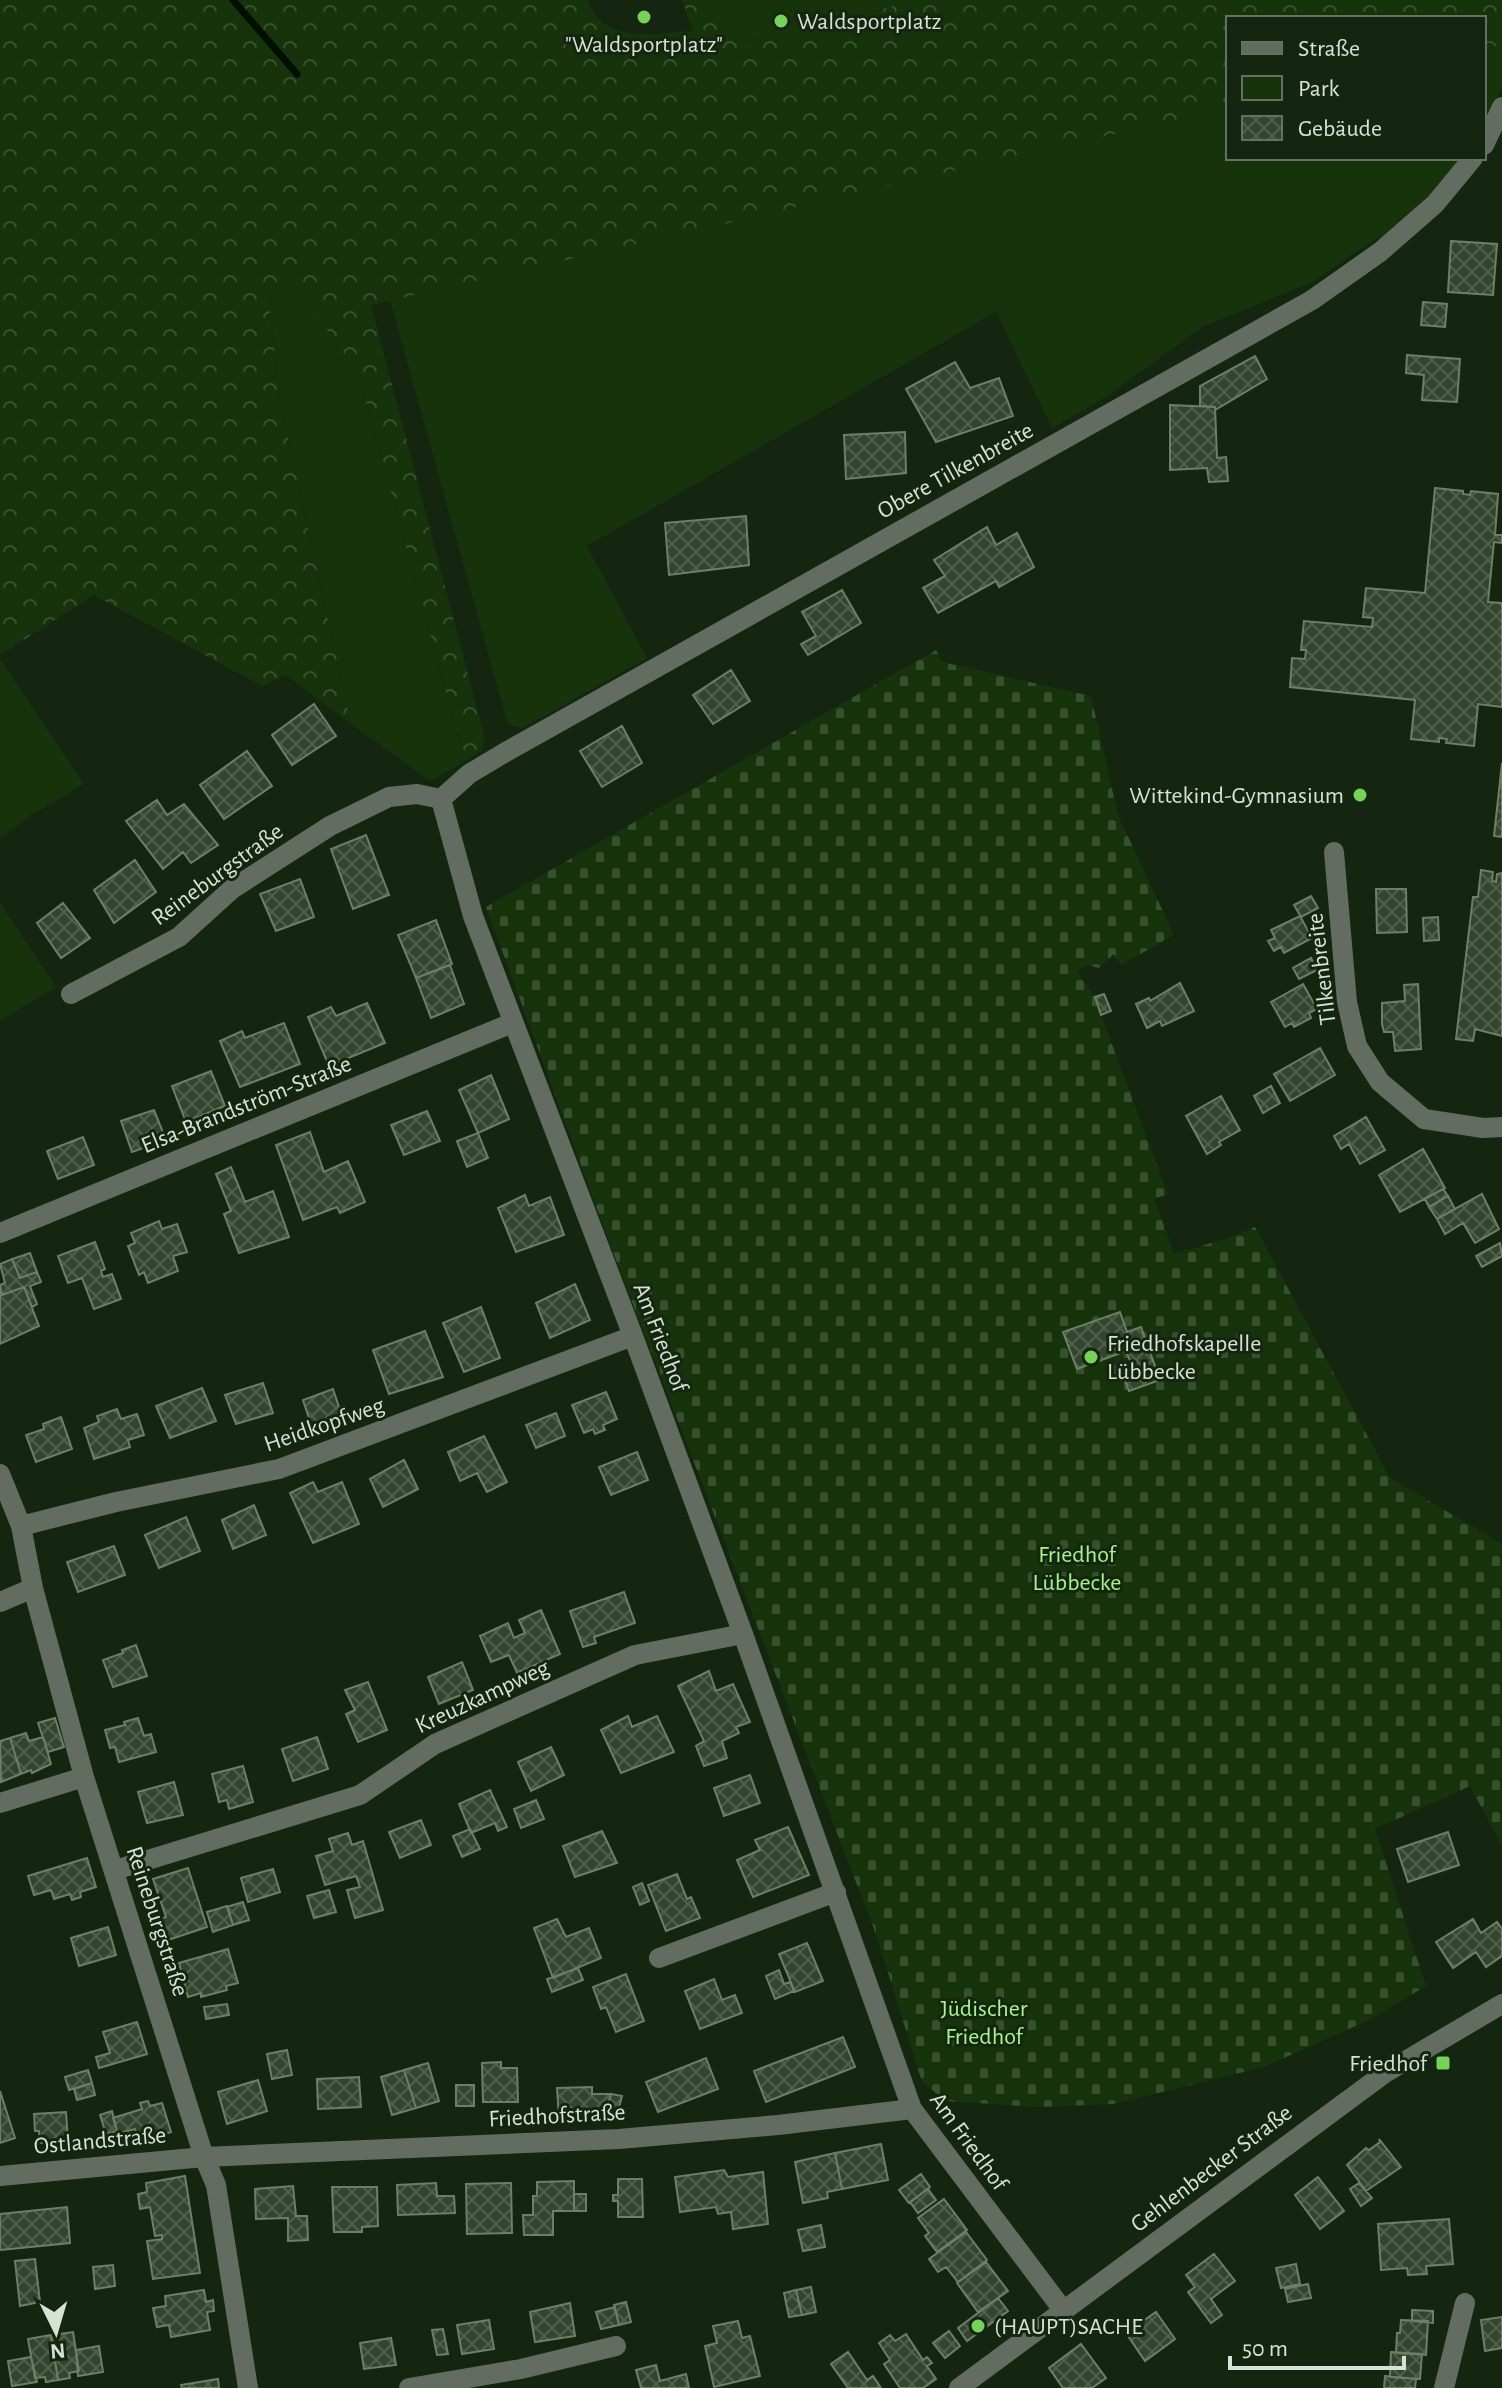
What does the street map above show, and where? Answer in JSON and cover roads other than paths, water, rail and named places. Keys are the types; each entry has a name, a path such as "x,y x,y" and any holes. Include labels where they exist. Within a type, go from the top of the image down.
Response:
{"street":[{"path":"1486,141 1502,107"},
{"name":"Obere Tilkenbreite","path":"441,799 469,774 504,753 1312,300 1380,252 1435,204 1471,160"},
{"name":"Reineburgstraße","path":"71,994 179,937 232,889 330,826 389,797 417,794 441,799"},
{"name":"Am Friedhof","path":"441,799 473,916 743,1634 912,2109 1063,2310"},
{"name":"Tilkenbreite","path":"1334,852 1347,1002 1357,1046 1380,1082 1424,1119 1483,1128 1502,1127"},
{"name":"Elsa-Brandström-Straße","path":"0,1233 512,1023"},
{"name":"Heidkopfweg","path":"21,1526 116,1502 279,1469 633,1336"},
{"name":"Reineburgstraße","path":"0,1474 21,1526 33,1588 84,1777 204,2157 216,2185 248,2388"},
{"path":"0,1602 33,1588"},
{"name":"Kreuzkampweg","path":"115,1870 360,1795 435,1744 635,1655 743,1634"},
{"path":"0,1803 84,1777"},
{"path":"659,1958 836,1892"},
{"name":"Gehlenbecker Straße","path":"959,2388 1385,2073 1502,2004"},
{"name":"Friedhofstraße","path":"204,2157 619,2139 912,2109"},
{"name":"Ostlandstraße","path":"0,2176 204,2157"},
{"path":"1444,2388 1465,2303"},
{"path":"409,2388 524,2379 616,2346"}],"waterway":[{"path":"233,0 297,74"}],"place":[{"name":"\"Waldsportplatz\"","path":"644,17"},
{"name":"Waldsportplatz","path":"781,21"},
{"name":"Wittekind-Gymnasium","path":"1360,795"},
{"name":"Friedhofskapelle Lübbecke","path":"1091,1357"},
{"name":"Friedhof","path":"1443,2063"},
{"name":"(HAUPT)SACHE","path":"978,2326"}],"park label":[{"name":"Friedhof Lübbecke","path":"1077,1568"},
{"name":"Jüdischer Friedhof","path":"984,2022"}]}
